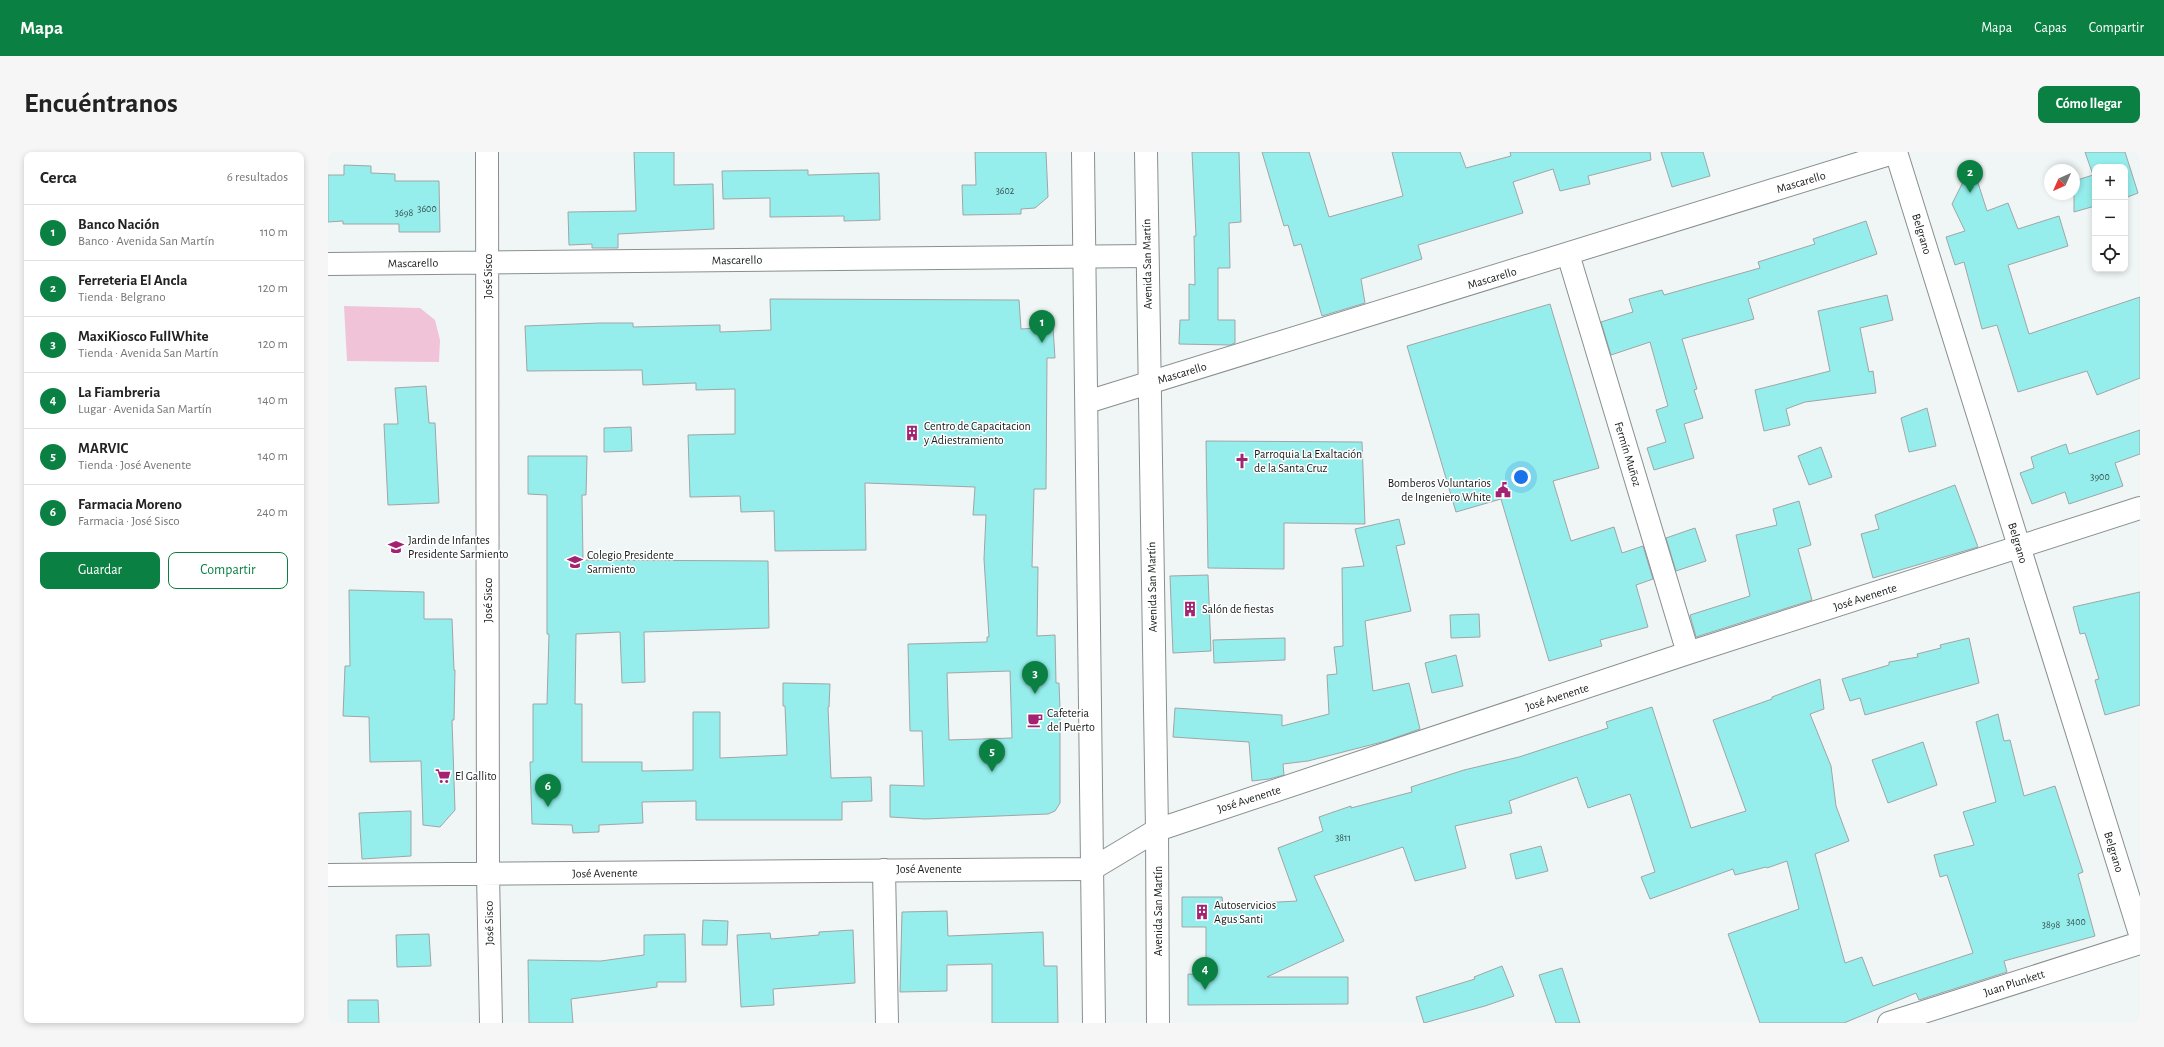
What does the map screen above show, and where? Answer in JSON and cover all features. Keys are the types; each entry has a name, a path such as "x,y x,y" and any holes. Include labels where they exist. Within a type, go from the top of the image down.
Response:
{"street":[{"name":"José Sisco","path":"487,152 488,874 491,1023"},
{"path":"1084,152 1094,1023"},
{"name":"Avenida San Martín","path":"1146,152 1148,383 1157,830 1158,1023"},
{"name":"Mascarello","path":"1087,402 1896,152"},
{"name":"Belgrano","path":"1896,152 2140,934"},
{"name":"Fermín Muñoz","path":"1568,254 1688,653"},
{"name":"Mascarello","path":"328,264 1147,256"},
{"name":"José Avenente","path":"328,875 1092,869 1157,830 1688,653 2140,508"},
{"path":"884,870 887,1023"},
{"name":"Juan Plunkett","path":"1889,1023 2140,944"}],"shaded area":[{"path":"344,306 420,308 435,320 440,340 439,362 347,361"}],"building":[{"path":"634,152 674,152 674,185 713,184 714,229 618,234 618,248 592,248 592,244 569,245 568,212 636,211"},
{"path":"975,152 1046,152 1048,197 1035,208 1021,209 1021,214 963,215 962,185 976,185"},
{"path":"1192,152 1239,152 1241,222 1229,223 1230,268 1218,268 1218,320 1235,320 1235,343 1230,345 1179,344 1180,320 1189,320 1189,284 1195,285 1194,236 1196,236"},
{"path":"1262,152 1309,152 1329,217 1403,196 1392,152 1460,152 1466,168 1511,156 1510,152 1650,152 1651,160 1588,176 1590,184 1560,191 1553,169 1513,182 1523,213 1418,245 1422,259 1361,279 1365,303 1322,316 1301,244 1294,246 1288,225 1284,226"},
{"path":"1661,152 1703,152 1710,176 1672,187"},
{"path":"2085,152 2125,152 2138,193 2128,197 2128,164 2092,164 2092,172"},
{"path":"1972,164 1987,211 2008,203 2018,229 2059,216 2068,246 2008,265 2029,334 2140,297 2140,378 2097,395 2087,371 2018,392 1997,325 1982,329 1964,262 1955,265 1946,237 1965,231 1952,204"},
{"path":"344,165 371,166 371,173 395,174 395,181 439,181 440,232 399,232 399,224 343,224 343,221 328,222 328,175 344,175"},
{"path":"808,170 808,175 879,173 880,220 844,221 844,216 770,217 770,198 723,199 722,171"},
{"path":"2092,175 2092,207 2074,212 2074,200 2080,200 2080,179"},
{"path":"1866,221 1877,254 1748,299 1754,319 1682,339 1697,389 1694,390 1703,418 1684,424 1694,458 1654,470 1647,448 1666,442 1656,410 1668,406 1650,342 1611,355 1601,322 1633,312 1629,299 1662,290 1664,295 1760,268 1758,262 1815,244 1813,239"},
{"path":"1887,295 1893,320 1860,328 1869,372 1873,371 1876,393 1805,402 1786,409 1790,425 1764,431 1755,390 1830,371 1818,311"},
{"path":"770,299 1019,300 1021,329 1053,327 1055,358 1047,358 1046,489 1034,489 1032,567 1038,567 1037,636 1055,635 1056,683 1059,683 1060,708 1060,803 1055,811 1048,814 925,819 890,817 890,785 924,786 922,731 910,731 908,644 987,642 987,637 989,637 984,559 986,515 973,515 975,487 865,483 866,550 775,551 774,511 741,512 740,496 690,497 688,435 735,434 735,389 696,390 696,383 643,385 642,370 527,371 525,326 633,323 633,327 720,325 720,332 771,330","holes":["1010,671 1012,738 949,740 947,673"]},
{"name":"Bomberos Voluntarios de Ingeniero White","path":"1550,304 1599,468 1553,481 1571,541 1614,527 1622,553 1643,546 1653,579 1636,585 1648,627 1600,640 1602,646 1549,661 1501,499 1456,512 1407,346"},
{"path":"426,386 429,423 435,423 439,503 388,505 384,424 398,424 395,388"},
{"path":"1927,408 1936,446 1909,452 1901,418"},
{"path":"631,427 632,451 604,452 604,428"},
{"path":"2140,430 2140,454 2115,463 2123,486 2069,504 2065,492 2032,504 2020,473 2034,468 2031,457 2066,444 2069,454"},
{"path":"1206,441 1362,442 1365,524 1284,523 1284,569 1208,568"},
{"path":"1821,447 1832,477 1809,485 1798,456"},
{"path":"528,456 587,456 586,495 582,495 583,560 768,561 769,628 644,632 645,682 622,683 620,632 576,634 575,704 582,704 582,762 642,762 642,771 693,770 693,712 720,712 720,758 787,755 785,706 783,706 783,683 830,684 828,707 831,778 871,777 872,801 842,802 842,820 696,820 696,801 642,802 643,823 599,825 599,832 573,833 572,825 532,824 530,762 533,762 533,704 547,704 549,634 547,634 547,495 528,494"},
{"path":"1955,485 1978,547 1873,578 1861,534 1879,529 1875,515"},
{"path":"1799,501 1811,545 1798,549 1812,600 1696,637 1690,615 1750,596 1736,535 1777,525 1773,509"},
{"path":"1399,519 1405,544 1396,546 1411,611 1365,621 1373,691 1409,683 1420,729 1386,741 1308,761 1283,764 1284,775 1252,781 1249,742 1173,737 1175,708 1282,715 1282,726 1329,714 1327,675 1337,674 1334,647 1343,646 1342,568 1364,566 1355,529"},
{"path":"1695,528 1706,561 1676,571 1666,538"},
{"name":"Salón de fiestas","path":"1208,575 1211,651 1173,653 1170,576"},
{"path":"349,590 424,592 424,619 452,619 455,670 454,720 452,720 455,810 440,827 423,825 421,761 370,762 369,717 343,716 345,666 350,666"},
{"path":"2140,592 2140,705 2105,715 2095,680 2099,679 2085,633 2080,634 2073,607"},
{"path":"1479,614 1480,637 1451,638 1450,615"},
{"path":"1285,638 1285,660 1214,663 1213,640"},
{"path":"1969,638 1979,683 1865,715 1860,698 1850,701 1842,679 1889,665 1889,662 1918,657 1917,654 1941,648 1940,645"},
{"path":"1456,655 1463,686 1432,693 1425,663"},
{"path":"1820,679 1824,709 1810,714 1831,766 1836,806 1849,841 1815,854 1845,963 1862,957 1873,986 1973,953 1947,875 1940,877 1934,855 1974,845 1963,812 1996,802 1976,722 1998,714 2004,741 2010,740 2024,796 2055,786 2083,872 2078,874 2095,936 2004,961 2007,972 1919,1000 1916,993 1844,1023 1760,1023 1728,934 1799,909 1787,861 1767,868 1735,875 1733,869 1650,899 1641,877 1655,872 1630,794 1588,808 1577,777 1509,801 1512,813 1455,826 1466,868 1415,881 1403,847 1314,876 1344,941 1267,977 1348,977 1348,1004 1188,1005 1188,974 1206,975 1206,927 1182,927 1182,897 1222,897 1223,905 1297,901 1278,848 1323,831 1319,817 1351,806 1351,808 1412,792 1411,787 1464,770 1519,757 1608,728 1606,722 1652,707 1691,828 1746,811 1713,720 1772,699 1772,697"},
{"path":"1923,742 1937,785 1888,803 1872,760"},
{"path":"411,811 411,856 362,859 359,813"},
{"path":"1541,846 1548,871 1516,879 1510,854"},
{"path":"947,911 948,936 1043,932 1044,966 1057,966 1058,1023 992,1023 992,964 947,965 947,991 900,992 902,912"},
{"path":"703,920 728,921 727,945 702,945"},
{"path":"853,930 855,983 773,989 774,1005 741,1007 737,935 770,933 771,939 819,935 819,932"},
{"path":"429,934 431,966 397,967 396,935"},
{"path":"685,934 686,982 657,982 657,987 571,999 573,1023 529,1023 528,960 601,961 644,955 644,935"},
{"path":"1502,966 1514,996 1485,1006 1424,1023 1416,997 1475,979 1474,977"},
{"path":"1562,968 1580,1023 1556,1023 1539,975"},
{"path":"348,1000 378,1000 379,1023 348,1023"}],"place":[{"name":"Ferreteria El Ancla","path":"1970,193"},
{"name":"Banco Nación","path":"1042,343"},
{"name":"Centro de Capacitacion y Adiestramiento","path":"912,433"},
{"name":"Parroquia La Exaltación de la Santa Cruz","path":"1242,461"},
{"name":"Bomberos Voluntarios de Ingeniero White","path":"1503,490"},
{"name":"Jardin de Infantes Presidente Sarmiento","path":"396,547"},
{"name":"Colegio Presidente Sarmiento","path":"575,562"},
{"name":"Salón de fiestas","path":"1190,609"},
{"name":"MaxiKiosco FullWhite","path":"1035,694"},
{"name":"Cafeteria del Puerto","path":"1035,720"},
{"name":"MARVIC","path":"992,772"},
{"name":"El Gallito","path":"443,776"},
{"name":"Farmacia Moreno","path":"548,807"},
{"name":"Autoservicios Agus Santi","path":"1202,912"},
{"name":"La Fiambreria","path":"1205,990"}]}
